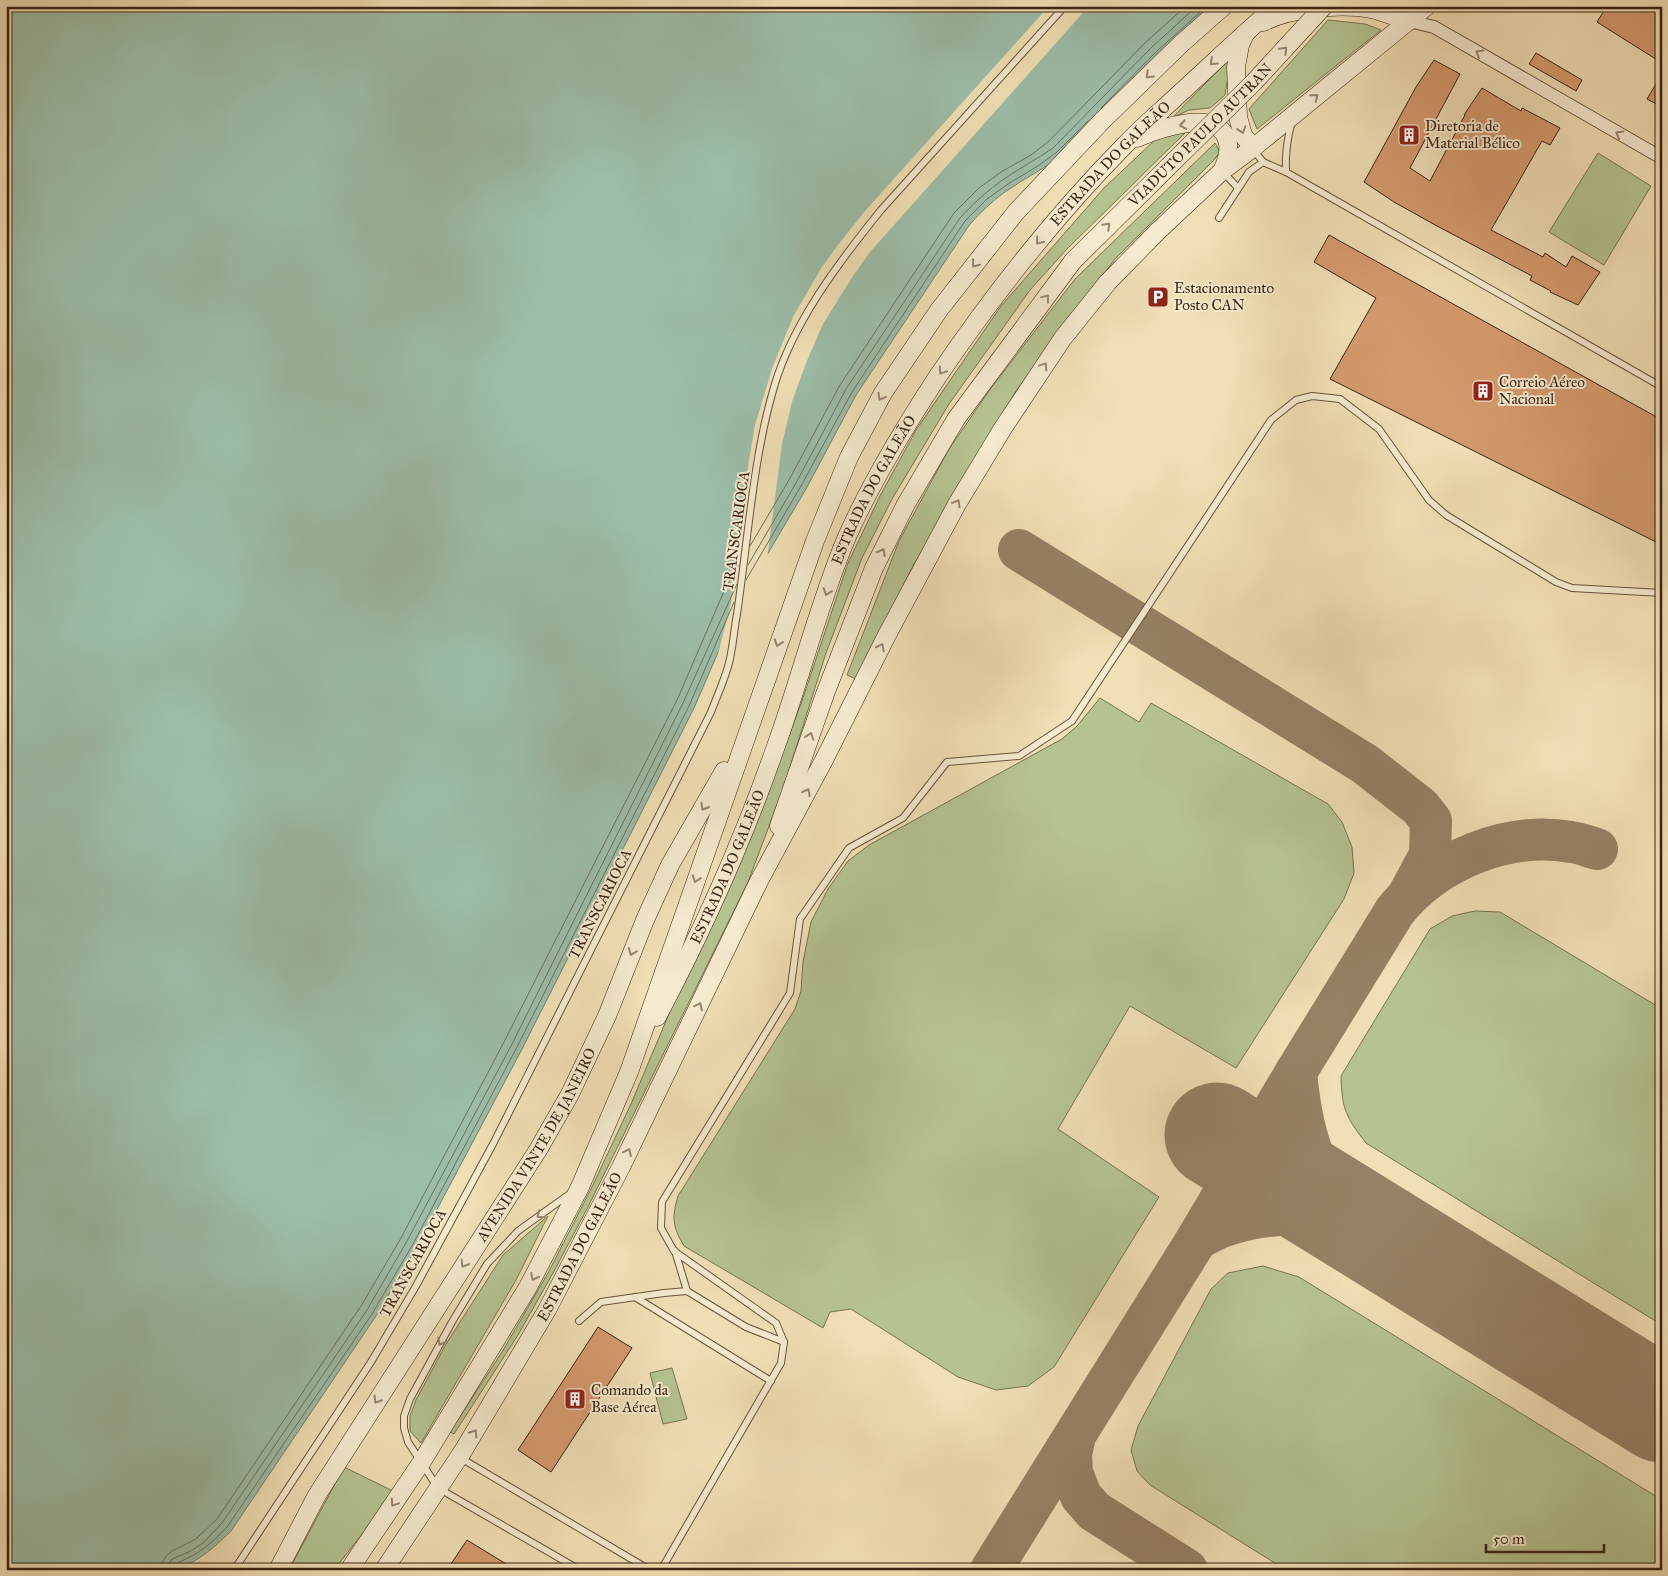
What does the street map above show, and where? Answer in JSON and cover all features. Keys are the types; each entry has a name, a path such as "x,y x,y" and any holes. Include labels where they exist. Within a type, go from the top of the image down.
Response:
{"street":[{"name":"ESTRADA DO GALEÃO","path":"348,1570 422,1463 528,1287 580,1187 629,1072 814,541 849,458 883,393 939,310 1016,212 1102,121 1181,44 1224,6"},
{"name":"ESTRADA DO GALEÃO","path":"629,1072 666,1002 710,908 755,802 784,723 820,611 846,541 868,493 907,423 972,326 1041,238 1124,146 1276,6"},
{"name":"VIADUTO PAULO AUTRAN","path":"1073,261 1254,82 1324,6"},
{"name":"ESTRADA DO GALEÃO","path":"384,1570 459,1457 552,1302 621,1167 759,881 824,760 956,504 1003,428 1063,338 1108,282 1158,230 1222,171 1253,148 1427,6"},
{"path":"1253,148 1243,135 1238,111 1236,67 1240,45 1249,29 1270,18 1288,13 1349,7 1371,9 1434,27 1662,158"},
{"path":"1124,146 1138,138 1166,128 1188,123 1210,124 1217,126 1227,139 1228,155 1222,171"},
{"name":"ESTRADA DO GALEÃO","path":"759,881 824,694 874,568 906,504 956,419 1073,261"},
{"name":"AVENIDA VINTE DE JANEIRO","path":"278,1570 317,1495 538,1150 570,1094 607,1016 658,889 726,768 758,701"}],"lane":[{"name":"TRANSCARIOCA","path":"234,1570 371,1362 421,1277 493,1144 711,712 729,663 761,446 774,386 792,342 835,269 881,210 1065,6"},
{"path":"1286,172 1285,158 1293,115"},
{"path":"1253,148 1264,162 1286,172 1662,387"},
{"path":"1219,218 1248,172 1264,162"},
{"path":"1222,171 1238,188"},
{"path":"687,1291 675,1251 661,1228 662,1202 790,993 800,919 849,848 903,818 947,762 1019,756 1072,721 1271,420 1296,400 1312,396 1340,399 1379,429 1429,500 1446,515 1556,582 1572,588 1662,593"},
{"path":"580,1187 518,1230 487,1264 452,1322 410,1399 404,1416 404,1428 408,1442 438,1488 580,1570"},
{"path":"661,1570 781,1363 784,1342 776,1323 675,1251"},
{"path":"580,1321 601,1302 687,1291 746,1327 784,1342"},
{"path":"635,1297 771,1381"},
{"path":"459,1457 650,1570"}],"shaded area":[{"path":"1328,20 1365,24 1381,30 1257,129 1249,109"},
{"path":"1227,61 1230,64 1225,95 1210,108 1189,110 1172,118"},
{"path":"1186,132 1067,249 1030,290 949,404 892,499 862,558 826,653 783,789 748,882 588,1207 553,1273 518,1335 454,1434 450,1432 502,1352 548,1273 590,1191 631,1104 712,912 777,767 802,701 848,563 880,496 916,430 1001,306 1104,188 1157,138"},
{"path":"1215,143 1220,152 1214,160 1115,259 1016,391 914,564 856,679 847,675 899,541 949,449 991,388 1075,279"},
{"path":"1598,153 1651,186 1604,265 1549,232"},
{"path":"1100,698 1139,722 1151,703 1328,804 1342,822 1352,847 1354,873 1344,899 1236,1068 1130,1006 1058,1129 1159,1197 1054,1367 1028,1386 996,1390 958,1377 851,1309 830,1312 823,1328 684,1246 675,1227 674,1216 678,1196 795,1009 801,991 803,962 811,922 828,889 848,861 869,845 1062,739 1077,726"},
{"path":"1475,911 1500,912 1662,1009 1662,1325 1366,1143 1346,1113 1341,1076 1430,929 1452,916"},
{"path":"548,1216 516,1280 421,1443 410,1431 410,1416 416,1400 446,1344 503,1255"},
{"path":"1263,1266 1299,1277 1662,1500 1662,1570 1286,1570 1150,1485 1137,1471 1131,1450 1138,1426 1211,1289 1228,1273"},
{"path":"672,1368 687,1419 663,1424 650,1373"},
{"path":"344,1467 395,1492 334,1570 289,1570"}],"water":[{"path":"6,6 1214,6 1061,156 1000,196 970,224 856,395 806,489 742,597 694,708 521,1051 417,1247 376,1316 231,1531 205,1554 175,1570 6,1570"}],"pier":[{"path":"1049,6 1089,6 870,252 823,324 792,402 782,444 767,559 744,598 720,654 718,654 731,603 755,425 773,366 794,315 822,267 865,211"}],"building":[{"path":"1607,6 1662,6 1662,63 1597,22"},
{"path":"1536,53 1582,80 1576,91 1529,64"},
{"path":"1434,60 1460,74 1410,168 1430,181 1464,115 1482,88 1521,111 1522,108 1560,128 1550,145 1542,141 1491,230 1543,257 1545,253 1566,267 1572,256 1600,272 1578,305 1550,292 1530,280 1532,276 1394,202 1364,182 1416,87"},
{"path":"1662,74 1662,107 1647,99"},
{"name":"Correio Aéreo Nacional","path":"1329,235 1662,420 1662,545 1330,379 1376,298 1314,262"},
{"name":"Comando da Base Aérea","path":"598,1327 632,1348 551,1472 518,1450"},
{"path":"467,1540 498,1559 516,1570 447,1570"}],"taxiway":[{"path":"1019,550 1365,764 1420,807 1431,821 1430,855 1409,894"},
{"path":"991,1570 1197,1239 1296,1072 1395,911 1431,877 1474,853 1522,841 1547,840 1574,843 1597,849"},
{"path":"1296,1072 1305,1131 1318,1167 1339,1200 1353,1215 1388,1240"},
{"path":"1197,1239 1218,1228 1239,1221 1277,1215 1315,1216 1334,1219 1369,1231"},
{"path":"1075,1436 1071,1454 1072,1473 1081,1496 1094,1511 1187,1570"}],"runway":[{"path":"1217,1135 1662,1410"}],"place":[{"name":"Diretoria de Material Bélico","path":"1409,135"},
{"name":"Estacionamento Posto CAN","path":"1158,297"},
{"name":"Correio Aéreo Nacional","path":"1483,391"},
{"name":"Comando da Base Aérea","path":"575,1399"}]}
